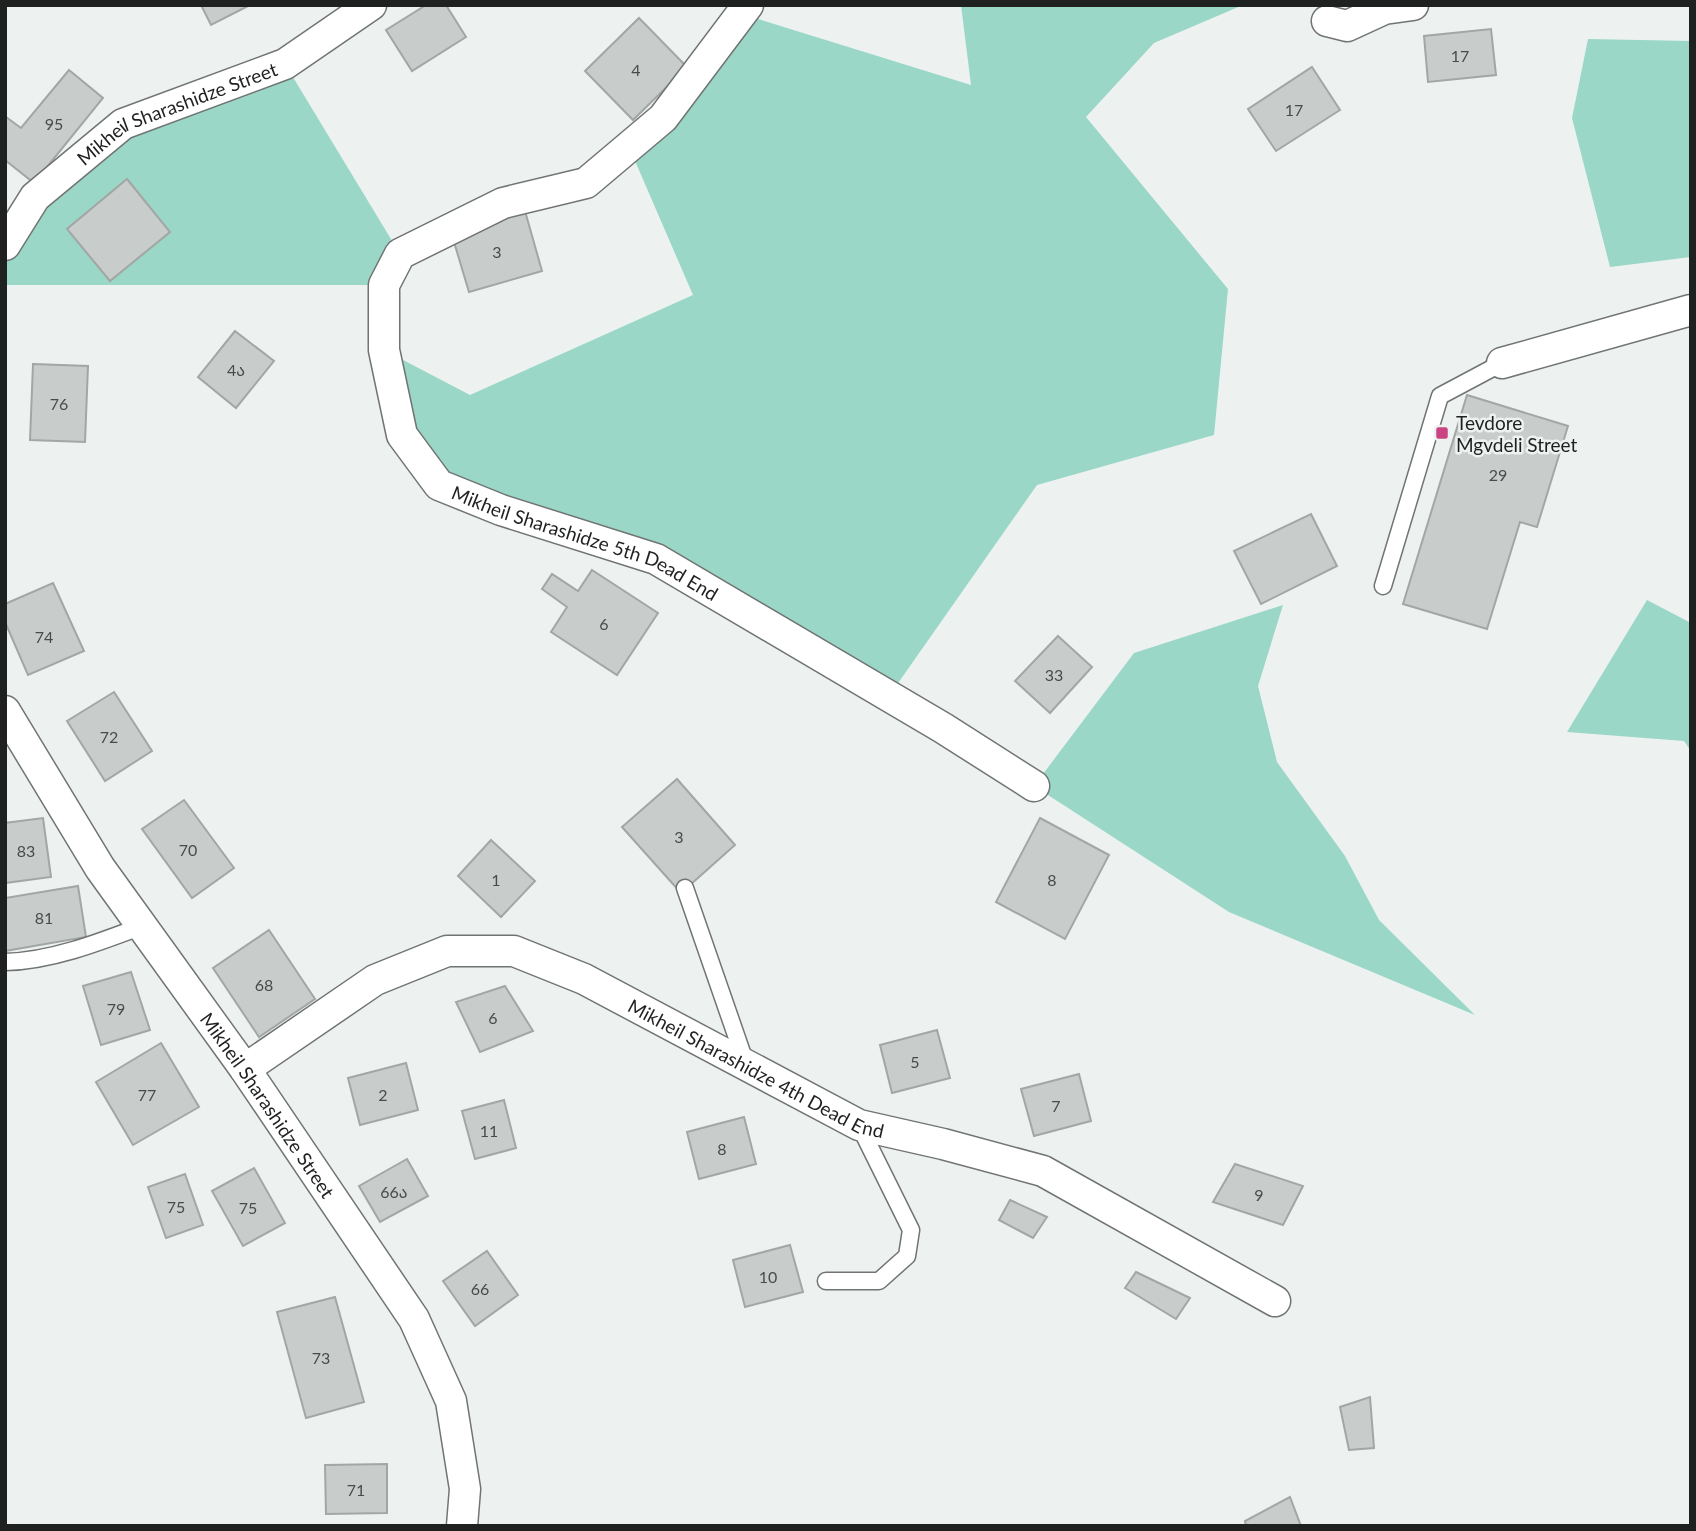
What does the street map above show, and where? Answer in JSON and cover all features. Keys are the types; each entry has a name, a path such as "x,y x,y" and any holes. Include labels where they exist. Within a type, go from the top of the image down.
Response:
{"street":[{"name":"Mikheil Sharashidze Street","path":"5,245 35,197 123,124 285,64 371,5"},
{"name":"Mikheil Sharashidze 5th Dead End","path":"748,5 663,118 586,183 503,203 400,254 384,285 384,350 402,435 439,485 501,510 656,559 932,722 1034,786"},
{"path":"1327,21 1347,26 1384,9 1413,5"},
{"path":"1502,363 1691,310"},
{"name":"Mikheil Sharashidze Street","path":"5,711 100,869 245,1069 414,1319 451,1401 465,1489 462,1526"},
{"name":"Mikheil Sharashidze 4th Dead End","path":"245,1069 375,981 447,951 514,951 584,979 859,1125 1044,1171 1275,1301"}],"lane":[{"path":"1383,586 1440,396 1502,363"},
{"path":"685,888 747,1066"},
{"path":"5,962 84,948 142,926"},
{"path":"826,1281 879,1281 907,1256 911,1230 859,1125"}],"green space":[{"path":"961,5 1243,5 1154,43 1086,117 1228,289 1214,435 1037,485 889,696 656,559 439,485 402,435 384,350 470,395 693,295 629,147 742,14 971,85"},
{"path":"1588,39 1691,41 1691,257 1610,267 1572,118"},
{"path":"285,64 400,254 384,285 5,285 5,245 123,124"},
{"path":"1647,600 1691,623 1691,751 1684,741 1567,732"},
{"path":"1283,605 1258,686 1277,762 1345,856 1379,920 1475,1015 1229,912 1034,786 1134,653"}],"building":[{"path":"201,5 250,5 211,25"},
{"path":"426,5 446,5 466,37 412,71 386,30"},
{"path":"639,18 687,67 633,120 585,71"},
{"path":"1491,29 1496,75 1428,82 1424,36"},
{"path":"1312,67 1340,110 1276,151 1248,109"},
{"path":"69,70 103,98 34,183 5,160 5,118 21,128"},
{"path":"127,179 170,232 110,281 67,229"},
{"path":"525,211 542,271 469,292 451,232"},
{"path":"235,331 274,361 236,408 198,377"},
{"path":"33,364 88,366 85,442 30,440"},
{"path":"1467,395 1568,426 1537,527 1520,522 1487,629 1403,604"},
{"path":"1311,514 1337,566 1261,604 1234,551"},
{"path":"592,570 658,613 617,675 551,632 567,607 542,589 552,574 578,591"},
{"path":"53,583 84,651 28,675 5,622 5,604"},
{"path":"1058,636 1092,667 1050,713 1015,681"},
{"path":"114,692 152,751 105,781 67,721"},
{"path":"677,779 735,845 681,893 622,827"},
{"path":"184,800 234,868 192,898 142,829"},
{"path":"43,818 51,877 5,883 5,823"},
{"path":"1040,818 1109,855 1065,939 996,902"},
{"path":"491,840 535,881 501,917 458,876"},
{"path":"78,886 86,937 5,951 5,898"},
{"path":"269,930 315,999 259,1037 213,968"},
{"path":"131,972 150,1030 101,1045 83,986"},
{"path":"505,986 533,1031 480,1052 456,1002"},
{"path":"937,1030 950,1078 892,1093 880,1045"},
{"path":"161,1043 199,1107 133,1145 96,1082"},
{"path":"406,1063 418,1110 360,1125 348,1078"},
{"path":"1079,1074 1091,1121 1034,1136 1021,1089"},
{"path":"504,1100 516,1148 475,1159 462,1111"},
{"path":"744,1117 756,1164 699,1179 687,1132"},
{"path":"407,1159 428,1196 380,1222 359,1186"},
{"path":"1235,1164 1303,1186 1283,1225 1213,1202"},
{"path":"254,1168 285,1223 243,1246 212,1191"},
{"path":"185,1174 203,1225 166,1238 148,1187"},
{"path":"1010,1200 1047,1217 1033,1238 999,1220"},
{"path":"790,1245 803,1292 745,1307 733,1260"},
{"path":"487,1251 518,1295 475,1326 443,1281"},
{"path":"1136,1272 1190,1298 1176,1319 1125,1288"},
{"path":"335,1297 364,1402 306,1418 277,1312"},
{"path":"1370,1397 1374,1448 1349,1450 1340,1407"},
{"path":"387,1464 387,1513 326,1514 325,1465"},
{"path":"1290,1497 1301,1526 1246,1526 1245,1521"}],"place":[{"name":"Tevdore Mgvdeli Street","path":"1442,433"}]}
